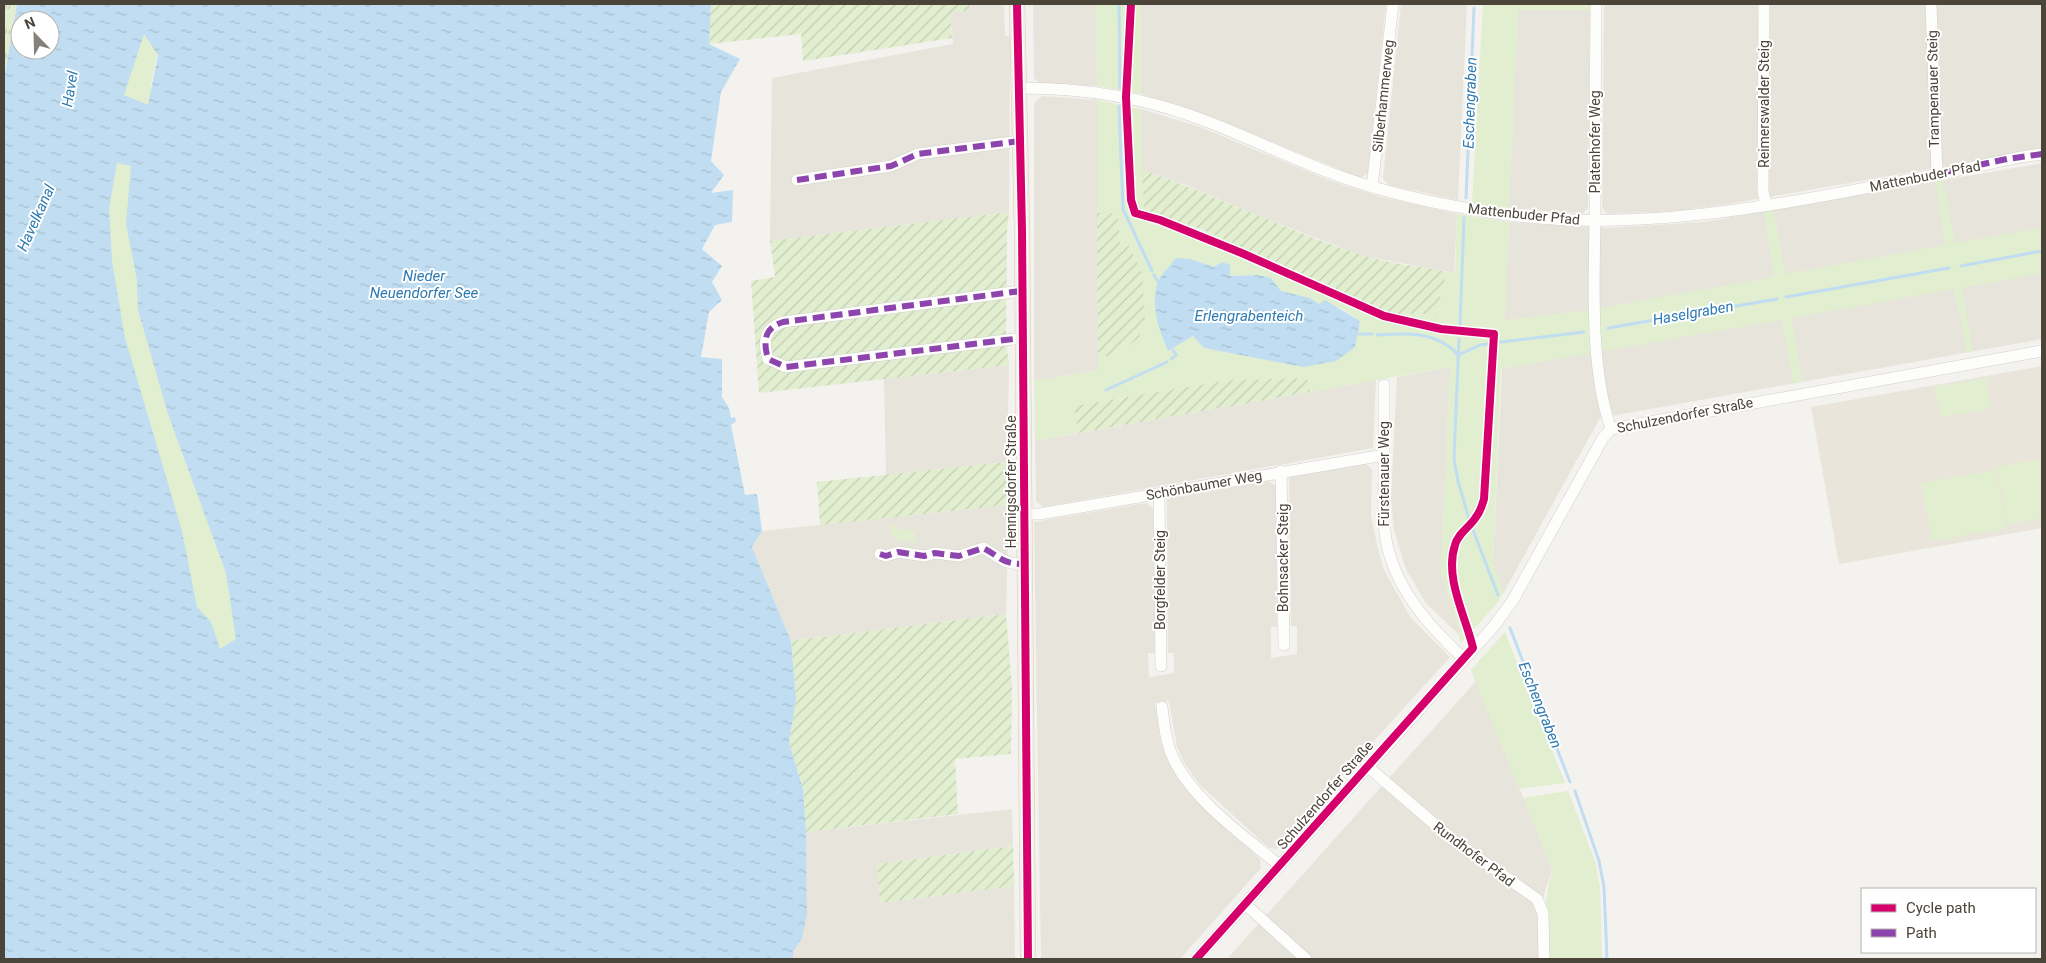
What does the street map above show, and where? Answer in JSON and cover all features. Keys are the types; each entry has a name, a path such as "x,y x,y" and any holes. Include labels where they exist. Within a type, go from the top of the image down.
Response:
{"main road":[{"name":"Hennigsdorfer Straße","path":"1017,4 1022,231 1028,959"}],"street":[{"name":"Silberhammerweg","path":"1372,187 1393,4"},
{"name":"Platenhofer Weg","path":"1596,4 1594,221 1597,337 1606,415 1611,429"},
{"name":"Reimerswalder Steig","path":"1764,4 1763,191 1766,205"},
{"name":"Trampenauer Steig","path":"1931,4 1937,175"},
{"name":"Mattenbuder Pfad","path":"1020,88 1091,91 1164,107 1194,116 1290,157 1372,187 1442,204 1499,214 1594,221 1687,216 1766,205 1937,175 2007,159 2042,154"},
{"path":"797,180 891,166 918,154 1020,141"},
{"path":"1022,292 783,322 774,325 767,332 764,345 768,359 786,367 1022,338"},
{"name":"Schulzendorfer Straße","path":"1196,959 1463,658 1494,626 1513,600 1602,438 1611,429 2042,351"},
{"name":"Fürstenauer Weg","path":"1384,384 1384,523 1391,560 1401,583 1416,606 1463,658"},
{"name":"Schönbaumer Weg","path":"1023,514 1040,514 1384,455"},
{"name":"Bohnsacker Steig","path":"1281,472 1284,645"},
{"name":"Borgfelder Steig","path":"1159,494 1161,666"},
{"path":"880,554 886,556 898,552 924,556 935,553 959,556 982,548 1000,561 1024,564"},
{"path":"1162,707 1169,746 1174,759 1189,784 1280,866"},
{"name":"Rundhofer Pfad","path":"1367,766 1453,840 1537,899 1543,913 1544,959"},
{"path":"1245,904 1306,959"}],"shaded area":[{"path":"969,4 1007,4 1004,6 1005,36 1010,36 1009,212 770,241 772,78 953,44 950,13 970,10"},
{"path":"1033,4 1096,4 1097,86 1040,83 1034,78"},
{"path":"1141,4 1386,4 1368,173 1361,178 1180,106 1141,94"},
{"path":"1401,4 1467,4 1458,200 1388,185 1383,178"},
{"path":"1518,4 1590,4 1588,208 1582,214 1509,208"},
{"path":"1604,4 2042,4 2042,149 1729,204 1675,211 1608,214 1602,208"},
{"path":"1042,96 1097,100 1098,370 1034,381 1034,103"},
{"path":"1141,109 1200,127 1331,181 1381,197 1457,214 1454,273 1363,256 1254,214 1186,185 1142,170"},
{"path":"2042,163 2042,339 1600,418 1504,592 1493,564 1509,222 1608,228 1704,222"},
{"path":"1009,365 1007,462 886,475 884,379"},
{"path":"2042,366 2042,528 1839,564 1811,407"},
{"path":"1450,367 1441,572 1460,632 1458,634 1425,602 1405,567 1394,530 1391,500 1397,377"},
{"path":"1376,380 1373,448 1043,507 1036,501 1035,441"},
{"path":"1365,464 1372,469 1371,515 1384,570 1411,618 1450,657 1276,849 1269,848 1199,784 1185,764 1177,747 1169,701 1155,703 1161,743 1177,777 1196,801 1260,859 1261,868 1180,959 1041,959 1034,522 1146,503 1153,509 1155,653 1148,653 1149,677 1174,673 1174,653 1168,653 1167,499 1268,481 1276,486 1277,627 1271,627 1271,658 1297,654 1297,626 1291,626 1289,477"},
{"path":"1009,505 1006,614 791,641 752,547 762,531"},
{"path":"1476,681 1552,869 1541,905 1544,959 1227,959"},
{"path":"1012,809 1013,846 877,864 881,903 1014,886 1015,959 793,959 793,952 802,938 807,915 806,832"}],"green space":[{"path":"4,4 17,4 16,10 10,10 10,44 4,79"},
{"path":"141,4 166,10 151,85 162,180 253,631 230,658 203,649 119,331 103,205"},
{"path":"711,4 969,4 970,10 950,13 952,38 803,61 801,34 709,44"},
{"path":"1096,4 1141,4 1141,94 1097,86"},
{"path":"1483,4 1590,4 1590,10 1518,10 1509,208 1472,203"},
{"path":"1097,100 1141,109 1144,210 1436,314 1447,272 1455,273 1457,214 1509,222 1505,320 1588,310 1774,277 1764,212 1774,210 1785,274 1945,245 1936,182 1943,180 1955,243 2042,228 2042,273 1962,288 1973,351 1967,352 1954,289 1792,318 1802,382 1793,383 1782,320 1501,369 1493,563 1504,592 1495,606 1461,643 1458,634 1460,632 1441,572 1450,367 1310,392 1306,378 1229,380 1074,406 1078,433 1035,441 1034,381 1098,370 1098,356 1114,356 1139,338 1120,245 1118,213 1097,213","holes":["1176,258 1205,264 1230,276 1258,275 1271,278 1281,291 1310,298 1319,304 1341,308 1360,321 1355,347 1303,367 1204,348 1193,336 1168,351 1159,282"]},
{"path":"1142,170 1197,190 1306,235 1362,255 1393,263 1447,272 1436,314 1389,314 1201,229 1144,210"},
{"path":"1009,212 1007,231 1006,341 1009,365 759,393 751,281 775,277 770,241"},
{"path":"1097,213 1118,213 1120,244 1128,244 1142,273 1145,317 1139,338 1114,356 1098,356"},
{"path":"1307,378 1310,392 1078,433 1074,406 1229,380"},
{"path":"1986,378 1991,408 1941,417 1934,387"},
{"path":"2042,458 2042,518 2008,524 1997,467"},
{"path":"1007,462 1009,505 820,525 817,482"},
{"path":"1996,470 2007,528 1932,541 1921,483"},
{"path":"890,525 894,525 896,529 906,529 915,533 917,543 897,540 892,537"},
{"path":"1006,614 1012,688 1011,754 955,759 958,814 806,832 803,789 789,742 796,699 791,641"},
{"path":"1505,632 1565,783 1519,789 1471,670"},
{"path":"1568,791 1595,861 1600,888 1602,959 1546,959 1546,900 1552,869 1523,798"},
{"path":"1013,846 1014,886 880,903 877,864"}],"water":[{"name":"Nieder Neuendorfer See","path":"17,4 711,4 709,44 740,59 721,92 711,161 724,175 711,193 733,190 732,222 715,225 702,249 722,266 712,282 722,300 709,312 701,357 722,359 722,397 729,408 731,418 735,417 736,421 731,425 745,495 757,494 762,531 752,547 791,641 796,699 789,742 803,789 806,832 807,915 802,938 793,952 793,959 4,959 4,79 10,44 10,60 60,60 60,10 16,10","holes":["144,34 158,55 148,105 124,95","117,163 131,166 126,224 137,280 138,310 168,414 226,573 236,639 220,649 211,622 197,607 182,531 125,338 112,261 109,208"]},
{"name":"Erlengrabenteich","path":"1176,258 1190,259 1214,267 1222,262 1230,265 1230,276 1258,275 1271,278 1281,291 1310,298 1319,304 1325,300 1360,321 1355,347 1336,361 1303,367 1204,348 1193,336 1168,351 1156,316 1155,298 1159,280"}],"waterway":[{"path":"1119,4 1120,88"},
{"name":"Eschengraben","path":"1466,198 1474,8"},
{"path":"1119,106 1123,209 1152,271"},
{"name":"Eschengraben","path":"1460,325 1464,218"},
{"name":"Haselgraben","path":"1961,266 2042,251"},
{"name":"Haselgraben","path":"1786,297 1949,268"},
{"path":"1154,275 1159,283"},
{"name":"Haselgraben","path":"1608,328 1777,299"},
{"name":"Haselgraben","path":"1501,342 1584,332"},
{"path":"1359,334 1372,334"},
{"path":"1377,335 1421,335 1441,341 1458,355 1480,345 1489,344"},
{"name":"Eschengraben","path":"1459,339 1454,459 1469,519"},
{"path":"1171,359 1176,355 1173,350"},
{"path":"1106,390 1167,362"},
{"name":"Eschengraben","path":"1473,530 1498,595"},
{"name":"Eschengraben","path":"1510,628 1570,782"},
{"name":"Eschengraben","path":"1575,791 1599,861 1604,887 1607,959"}],"marked path":[{"path":"797,180 891,166 918,154 1020,141"},
{"path":"1907,180 2007,159 2042,154"},
{"path":"1021,291 783,322 772,328 766,336 766,346 768,359 786,367 1022,338"},
{"path":"880,554 886,556 898,552 924,556 935,553 959,556 983,548 1010,563 1024,564"}],"cycle path":[{"path":"1017,4 1022,231 1028,959"},
{"path":"1131,4 1126,97 1131,200 1135,213 1160,220 1244,254 1384,316 1441,329 1494,334 1484,499 1481,509 1457,541 1452,558 1452,571 1457,597 1473,648 1196,959"}],"water label":[{"name":"Havel","path":"70,89"},
{"name":"Havelkanal","path":"36,218"}]}
